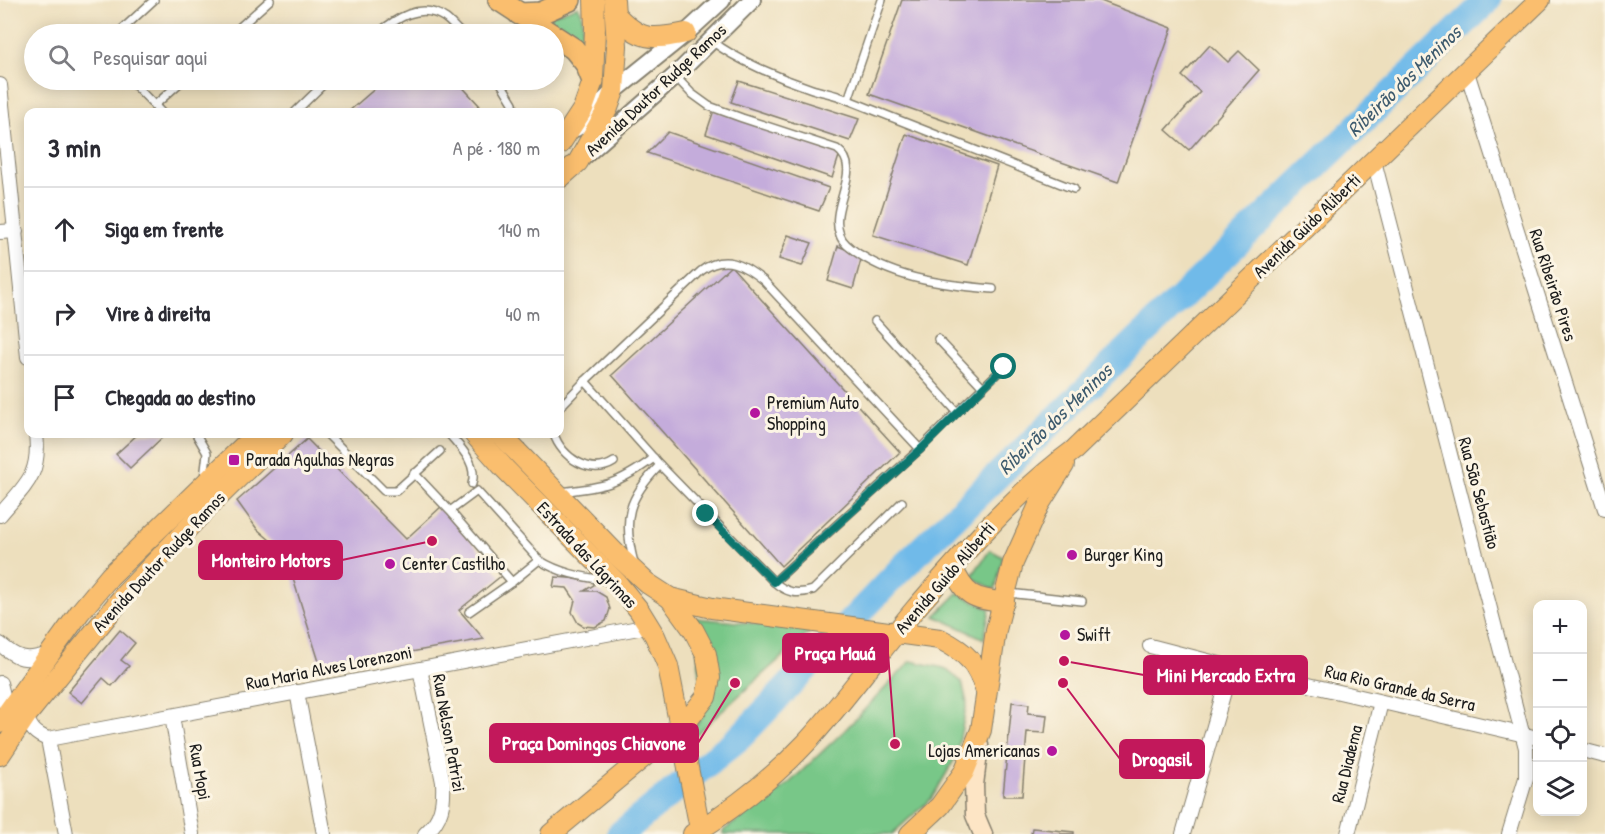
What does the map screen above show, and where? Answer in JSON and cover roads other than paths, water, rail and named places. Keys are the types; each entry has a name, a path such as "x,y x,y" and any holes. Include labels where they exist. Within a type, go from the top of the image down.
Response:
{"highway":[{"path":"499,0 535,24"},
{"path":"519,14 541,13 570,0"},
{"path":"564,43 574,49 586,63 593,81"}],"main road":[{"path":"564,138 583,108 593,81 594,0"},
{"name":"Avenida Guido Aliberti","path":"698,833 770,776 805,744 915,609 1003,512 1057,462 1074,450 1540,0"},
{"path":"615,7 635,33 644,37 663,38 690,29"},
{"path":"578,162 603,117 614,91 617,55 615,7"},
{"name":"Avenida Doutor Rudge Ramos","path":"564,174 578,162"},
{"name":"Avenida Doutor Rudge Ramos","path":"0,755 11,717 48,654 110,576 252,438"},
{"name":"Avenida Doutor Rudge Ramos","path":"11,717 207,508 279,438"},
{"name":"Estrada das Lágrimas","path":"478,438 617,583 649,626 668,666 698,833"},
{"name":"Estrada das Lágrimas","path":"504,438 637,574 670,598 712,608 940,639 960,649 979,670 986,691"},
{"name":"Avenida Guido Aliberti","path":"910,834 940,806 964,772 981,730 996,630 1014,563 1039,505 1074,450"},
{"path":"953,568 960,585 977,598 1005,597"},
{"path":"551,834 680,735 704,700 709,688 708,660 699,639 670,598"},
{"path":"981,730 974,785 975,816 983,834"}],"street":[{"name":"Avenida Doutor Rudge Ramos","path":"564,140 614,91 722,0"},
{"name":"Avenida Doutor Rudge Ramos","path":"578,162 675,76 752,0"},
{"path":"690,29 710,40"},
{"name":"Rua Ribeirão Pires","path":"1467,72 1605,509"},
{"path":"0,85 24,315"},
{"name":"Rua São Sebastião","path":"1374,161 1523,734 1527,762 1526,778 1509,834"},
{"path":"0,232 16,231"},
{"path":"0,516 31,477 37,463 36,438"},
{"name":"Rua Maria Alves Lorenzoni","path":"48,739 649,626"},
{"path":"0,644 12,654 25,659 48,654"},
{"name":"Rua Rio Grande da Serra","path":"1150,646 1533,737"},
{"path":"1183,834 1232,667"},
{"name":"Rua Nelson Patrizi","path":"420,669 444,797 437,822 425,834"},
{"path":"0,683 11,717 48,739 66,834"},
{"path":"297,692 324,834"},
{"name":"Rua Diadema","path":"1348,834 1381,702"},
{"name":"Rua Mopi","path":"172,716 192,834"},
{"path":"1587,751 1605,756"}],"lane":[{"path":"128,24 154,0"},
{"path":"243,24 270,0"},
{"path":"848,100 882,0"},
{"path":"391,24 416,11 431,11 451,24"},
{"path":"710,40 722,49 812,89 840,96 1074,189"},
{"path":"675,76 691,93 709,106 837,149 844,154 848,162 848,171 837,214 837,225 840,237 847,246 893,271 957,286 993,289"},
{"path":"139,90 154,106 172,90"},
{"path":"299,108 318,90"},
{"path":"505,90 514,108"},
{"path":"564,402 701,271 710,264 735,263 750,269 764,281 921,449"},
{"path":"875,321 957,412"},
{"path":"938,339 983,387"},
{"path":"774,582 921,449 1004,367"},
{"path":"585,381 660,465 774,582 794,594 813,590 902,502"},
{"path":"202,438 207,453 203,484"},
{"path":"331,438 384,492 396,491 440,451"},
{"path":"452,438 471,464 472,484"},
{"path":"556,438 564,451 578,463 599,467 614,462"},
{"path":"207,453 228,460"},
{"path":"558,493 598,488 619,481 654,458"},
{"path":"637,574 630,547 628,523 630,505 660,465"},
{"path":"414,473 512,582"},
{"path":"450,511 477,491 539,560 554,570 617,583"},
{"path":"469,612 539,560"},
{"path":"1005,597 1082,601"}],"waterway":[{"name":"Ribeirão dos Meninos","path":"620,834 740,737 901,569 1488,0"}],"place":[{"name":"Premium Auto Shopping","path":"755,413"},
{"name":"Parada Agulhas Negras","path":"234,460"},
{"name":"Monteiro Motors","path":"432,541"},
{"name":"Burger King","path":"1072,555"},
{"name":"Center Castilho","path":"390,564"},
{"name":"Swift","path":"1065,635"},
{"name":"Mini Mercado Extra","path":"1064,661"},
{"name":"Praça Domingos Chiavone","path":"735,683"},
{"name":"Drogasil","path":"1063,683"},
{"name":"Praça Mauá","path":"895,744"},
{"name":"Lojas Americanas","path":"1052,751"}]}
